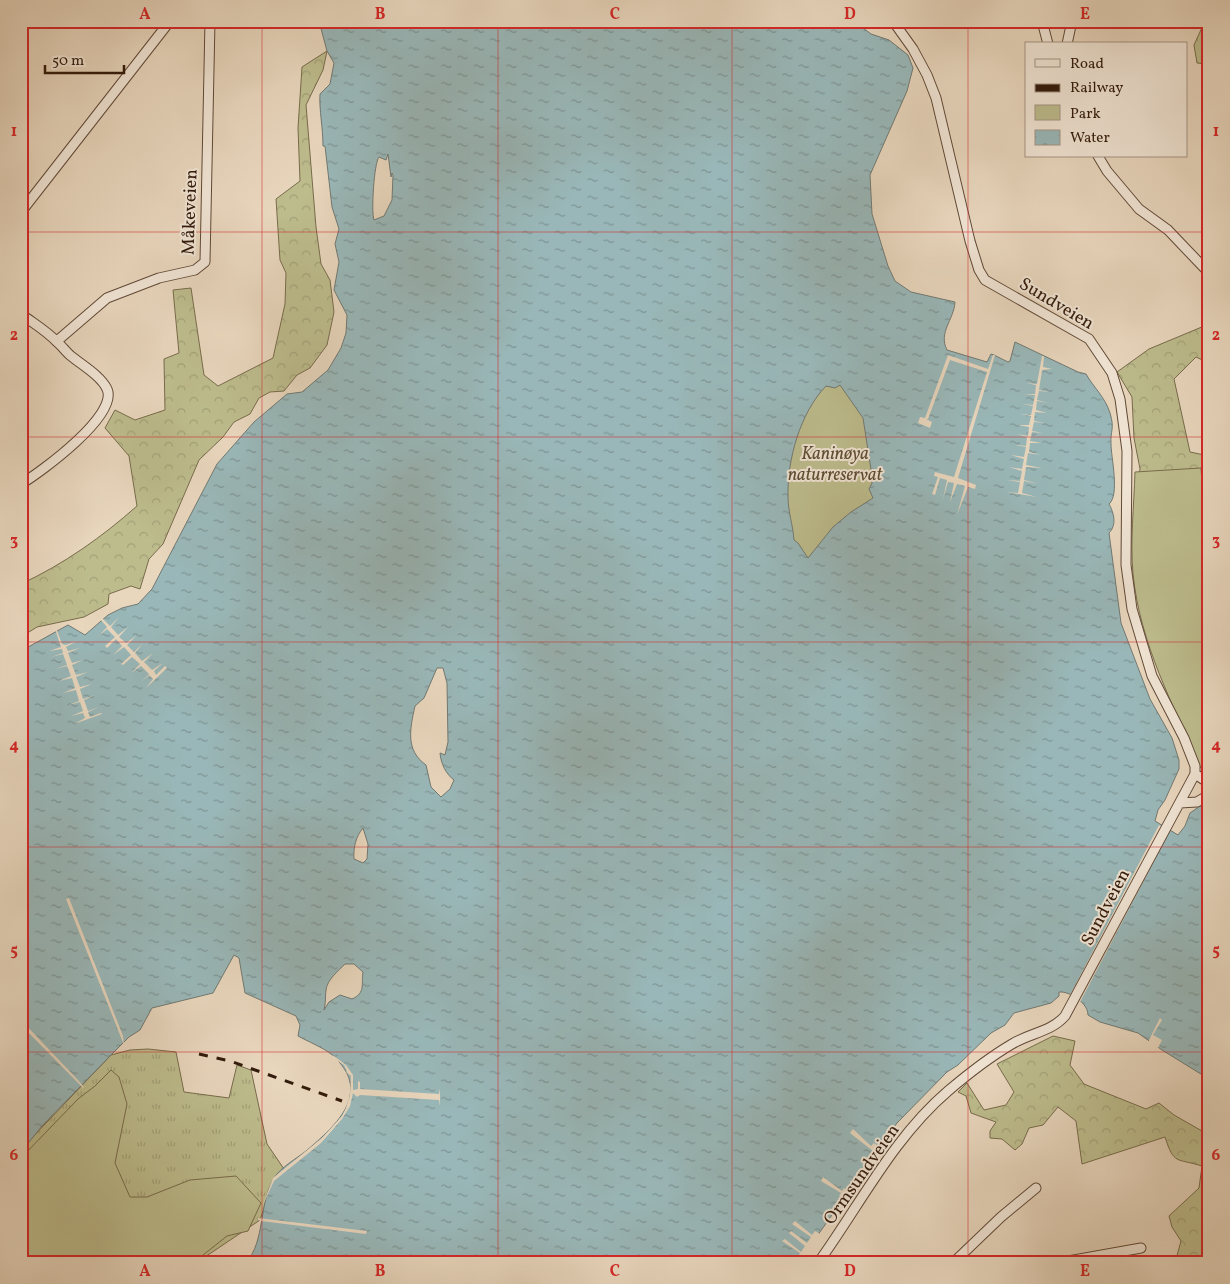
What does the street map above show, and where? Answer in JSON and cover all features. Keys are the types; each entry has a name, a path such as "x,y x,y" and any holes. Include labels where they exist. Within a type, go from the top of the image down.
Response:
{"street":[{"path":"21,212 170,21"},
{"name":"Måkeveien","path":"57,341 107,298 159,278 196,270 205,262 210,21"},
{"name":"Sundveien","path":"893,21 913,49 927,75 936,98 970,241 982,275 993,285 1089,339 1112,373 1120,399 1127,451 1126,565 1132,609 1154,682 1184,738 1195,766 1195,774 1180,803 1071,1005 1056,1024"},
{"path":"1042,21 1047,42"},
{"path":"1067,42 1072,21"},
{"path":"1100,158 1131,200 1149,218 1168,230 1209,273"},
{"path":"21,314 57,341 68,353 101,380 107,388 109,399 100,415 75,443 36,475 21,484"},
{"path":"1195,774 1209,783"},
{"path":"1180,803 1197,802 1209,795"},
{"name":"Ormsundveien","path":"818,1263 879,1170 934,1104 975,1069 1011,1044 1056,1024"},
{"path":"953,1263 1001,1217 1036,1188"},
{"path":"1057,1263 1141,1248"}],"green space":[{"path":"1205,21 1209,21 1209,64 1197,63 1194,45"},
{"path":"327,51 323,70 306,105 316,227 321,264 330,280 334,312 327,345 310,368 297,375 284,391 270,392 259,398 250,414 234,422 223,437 199,460 163,544 149,559 140,589 131,586 109,594 108,604 84,617 37,627 21,637 21,584 52,568 82,549 137,506 129,456 105,428 115,410 135,420 165,410 164,359 179,353 173,290 191,288 204,375 218,386 273,358 285,304 286,273 280,260 276,199 300,181 298,128 302,67"},
{"name":"Kaninøya naturreservat","path":"796,320 949,424 761,638"},
{"path":"1209,324 1209,363 1196,357 1174,379 1190,452 1209,456 1209,762 1136,499 1140,469 1134,438 1132,397 1117,372 1149,349"},
{"path":"1201,468 1209,583 1209,774 1200,767 1150,649 1137,600 1132,562 1135,472"},
{"path":"1053,1036 1075,1041 1070,1065 1084,1084 1146,1109 1159,1103 1174,1115 1209,1135 1209,1263 1175,1263 1181,1241 1172,1227 1169,1216 1199,1188 1202,1166 1177,1159 1171,1152 1165,1137 1082,1164 1076,1121 1058,1107 1043,1125 1029,1128 1022,1144 1015,1150 1002,1139 990,1138 990,1131 996,1122 971,1113 966,1096 958,1092 967,1083 984,1110 1006,1105 1014,1092 997,1064"},
{"path":"148,1049 176,1052 184,1092 229,1098 237,1065 251,1070 267,1144 284,1169 274,1178 260,1220 196,1263 21,1263 21,1152 25,1145 111,1055 130,1050"},
{"path":"111,1070 119,1077 127,1104 115,1163 130,1197 147,1197 190,1180 236,1176 261,1203 248,1231 227,1236 193,1263 21,1263 21,1158 78,1099"}],"water":[{"path":"319,21 760,21 778,25 854,21 871,34 889,40 908,55 913,68 907,91 870,175 872,214 888,266 895,281 911,292 955,302 944,337 947,350 987,362 991,354 1008,362 1010,361 1015,342 1086,374 1102,397 1110,413 1114,493 1109,504 1114,523 1109,533 1121,623 1150,699 1172,738 1179,760 1179,769 1165,800 1158,810 1155,821 1178,835 1185,826 1190,813 1209,800 1209,1079 1138,1033 1100,1022 1088,1015 1085,1006 1078,999 1068,993 1059,992 1059,996 1051,1003 1014,1013 1005,1025 991,1033 958,1065 947,1072 897,1123 798,1263 246,1263 257,1243 266,1199 274,1178 318,1141 339,1118 347,1106 350,1094 350,1081 344,1068 331,1054 298,1036 300,1025 296,1016 245,993 239,958 234,955 213,993 152,1008 140,1030 129,1037 111,1055 42,1126 21,1152 21,651 68,625 85,635 108,615 122,608 138,604 152,589 217,464 254,422 287,394 302,392 328,370 341,348 346,333 347,315 334,290 339,262 335,244 339,229 332,207 325,146 323,146 320,106 320,94 330,84 334,63 327,51","holes":["388,154 391,177 392,173 393,175 392,200 384,216 374,220 374,177 377,161 379,157 386,160","840,385 863,418 872,476 872,483 869,489 873,498 851,512 833,527 808,558 794,540 788,503 790,468 797,438 809,410 826,386 835,388","437,668 443,668 447,683 448,742 445,755 440,753 444,768 454,780 450,789 441,797 431,787 426,765 419,759 412,746 411,731 415,706 424,698","363,828 368,844 367,859 363,863 354,859 358,835","345,964 354,964 363,972 362,988 356,997 352,999 340,995 329,1002 324,1010 327,986"]}],"pier":[{"path":"948,355 988,369 993,355 995,355 958,478 976,485 975,489 968,487 957,515 965,486 957,484 950,502 954,483 948,482 943,499 947,480 940,478 935,495 932,494 938,477 934,476 935,472 954,477 987,372 950,360 928,419 926,419 932,422 930,428 918,423 920,417 925,418"},
{"path":"1042,356 1044,356 1043,367 1052,369 1042,370 1039,390 1050,392 1039,391 1037,400 1048,403 1037,401 1036,410 1047,413 1035,412 1034,421 1045,423 1034,422 1032,431 1043,433 1032,432 1030,441 1041,443 1030,443 1029,452 1041,455 1028,453 1026,465 1042,468 1026,467 1024,480 1039,484 1024,481 1022,493 1037,497 1006,492 1018,493 1020,482 1007,480 1020,481 1022,471 1009,467 1022,469 1024,459 1011,455 1024,457 1026,447 1015,445 1026,446 1027,437 1017,434 1028,436 1029,427 1018,425 1029,425 1031,416 1020,414 1031,415 1033,406 1022,404 1033,405 1035,395 1024,394 1035,394 1036,385 1026,383 1037,384"},
{"path":"119,617 111,627 118,635 128,627 119,637 126,643 136,636 127,645 134,652 143,643 135,653 142,661 153,653 144,662 152,670 163,663 154,671 156,675 165,666 167,668 146,688 153,679 149,675 140,683 149,674 141,666 131,673 140,664 132,657 123,665 121,664 131,655 124,647 113,655 122,646 116,639 107,648 105,646 115,637 107,629 98,637 107,627 100,619 102,618 110,626"},
{"path":"56,628 62,644 66,645 77,641 66,647 68,651 80,648 68,653 72,663 83,660 72,665 76,675 88,672 76,677 80,687 92,684 80,689 83,699 95,695 84,700 88,711 99,707 88,712 90,717 102,714 74,724 85,718 83,713 71,716 83,711 80,702 68,705 79,701 76,690 63,693 75,688 72,678 59,681 71,676 67,666 55,669 67,665 63,654 51,657 63,653 62,649 49,651 61,647"},
{"path":"1159,825 1170,831 1079,1004 1069,997"},
{"path":"69,898 123,1036 124,1045 66,899"},
{"path":"1160,1018 1162,1020 1153,1035 1162,1040 1157,1050 1149,1043 1149,1040"},
{"path":"21,1020 77,1079 83,1088 21,1025"},
{"path":"324,1053 334,1056 346,1065 353,1075 353,1090 358,1089 358,1081 360,1082 360,1089 439,1094 440,1088 440,1106 439,1100 360,1095 357,1097 353,1093 350,1106 342,1119 321,1143 274,1181 262,1207 273,1178 322,1138 342,1116 346,1108 350,1095 351,1076 346,1072 344,1065"},
{"path":"853,1129 871,1146 874,1143 878,1146 876,1148 881,1151 878,1155 850,1133"},
{"path":"823,1177 842,1191 844,1188 850,1193 846,1199 839,1196 841,1193 821,1181"},
{"path":"258,1218 367,1231 366,1234 261,1221"},
{"path":"795,1221 812,1235 815,1231 820,1234 803,1259 798,1257 800,1253 782,1241 785,1239 801,1252 805,1246 789,1233 791,1231 807,1243 811,1237 792,1224"}],"railway":[{"path":"199,1054 230,1061 342,1101"}]}
